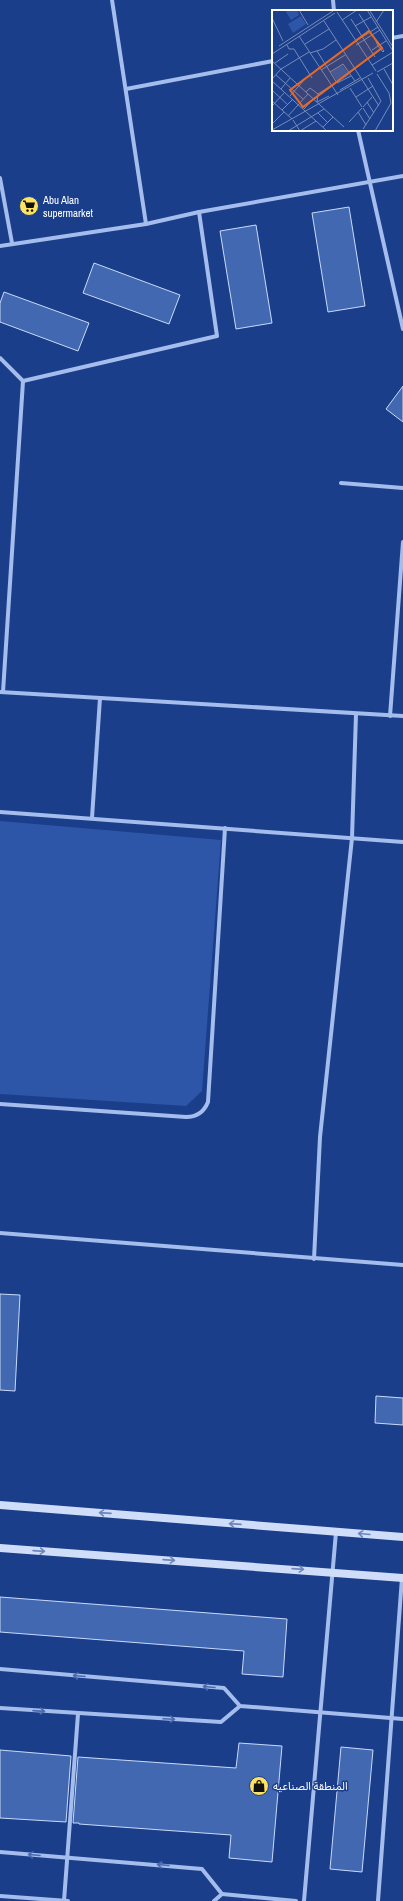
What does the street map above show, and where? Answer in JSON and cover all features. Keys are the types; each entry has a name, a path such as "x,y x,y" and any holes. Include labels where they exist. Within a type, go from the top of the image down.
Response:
{"main road":[{"path":"0,1505 403,1537"},
{"path":"0,1548 403,1578"}],"street":[{"path":"112,0 146,224"},
{"path":"333,0 334,10"},
{"path":"393,38 403,36"},
{"path":"126,89 272,60"},
{"path":"358,131 403,329"},
{"path":"0,246 146,224 199,212 403,176"},
{"path":"0,178 12,243"},
{"path":"23,381 217,336 199,212"},
{"path":"0,358 23,381 1,692 403,716"},
{"path":"341,483 403,488"},
{"path":"390,716 403,542"},
{"path":"92,818 100,698"},
{"path":"314,1259 320,1137 352,838 356,714"},
{"path":"0,812 403,842"},
{"path":"0,1104 186,1117 192,1117 202,1112 208,1102 225,828"},
{"path":"0,1233 403,1265"},
{"path":"304,1901 336,1532"},
{"path":"378,1901 403,1578"},
{"path":"0,1669 224,1688 240,1706 403,1720"},
{"path":"0,1708 221,1722 240,1706"},
{"path":"64,1901 78,1714"},
{"path":"0,1852 202,1869 222,1894 296,1901"},
{"path":"214,1901 222,1894"},
{"path":"0,1896 68,1901"}],"shaded area":[{"path":"0,821 221,840 202,1091 186,1106 0,1094"}],"building":[{"path":"349,207 365,306 328,312 312,213"},
{"path":"256,225 272,323 236,329 220,231"},
{"path":"94,263 180,295 169,324 83,293"},
{"path":"4,292 89,323 78,351 0,322 0,303"},
{"path":"403,386 403,422 386,409"},
{"path":"0,1294 20,1295 15,1391 0,1390"},
{"path":"376,1396 403,1398 403,1425 375,1423"},
{"path":"0,1597 287,1619 283,1677 242,1674 244,1651 0,1632"},
{"path":"239,1743 282,1746 272,1862 229,1858 231,1835 73,1823 78,1757 236,1768"},
{"path":"341,1747 373,1750 362,1872 330,1869"},
{"path":"0,1750 71,1756 66,1822 0,1818"}],"place":[{"name":"Abu Alan supermarket","path":"29,206"},
{"name":"المنطقة الصناعيه","path":"259,1786"}]}
